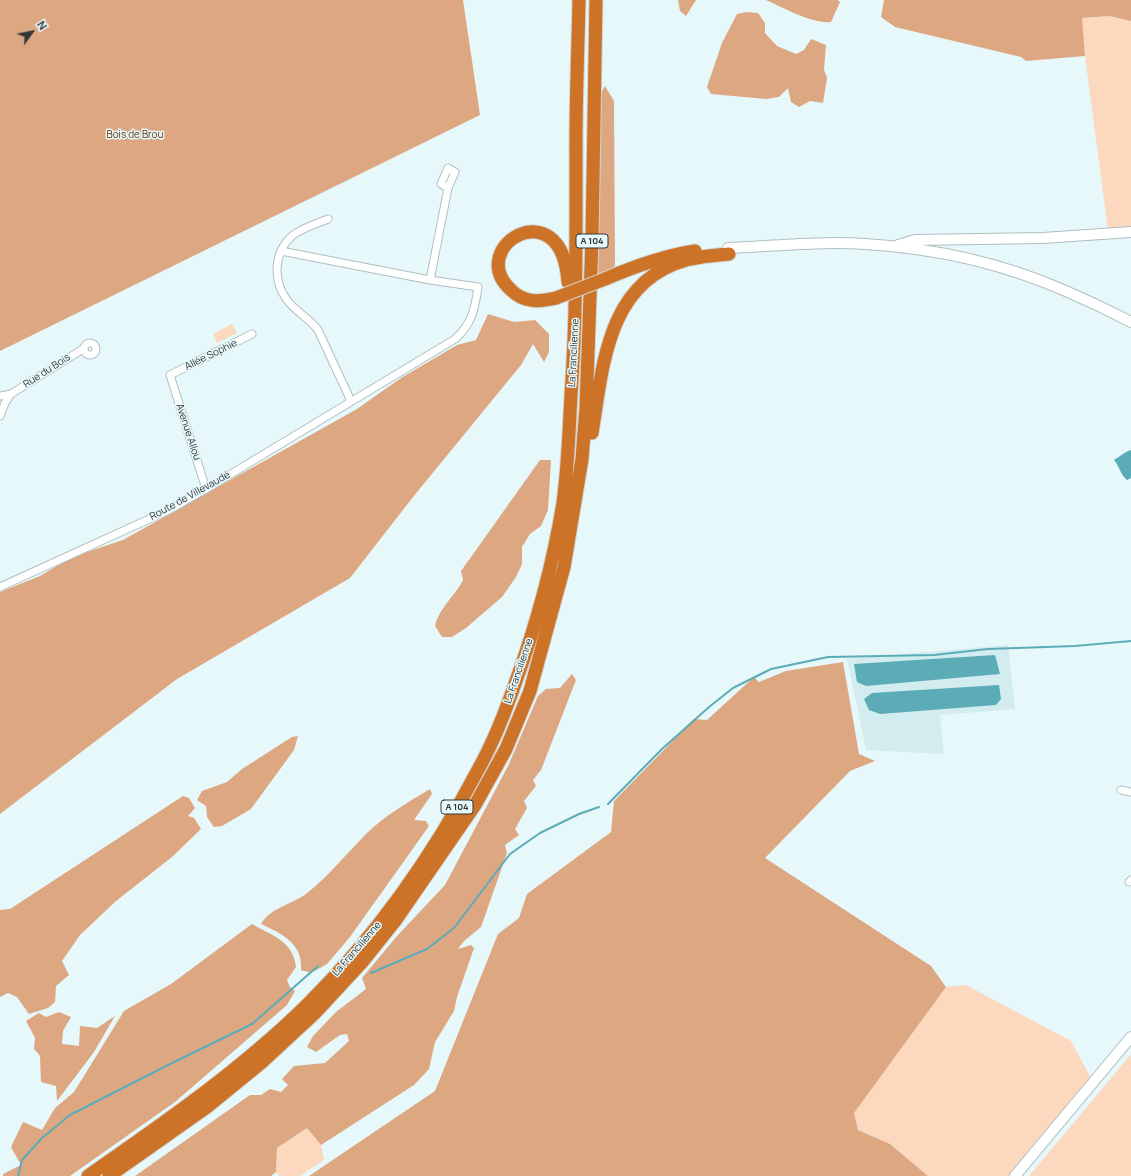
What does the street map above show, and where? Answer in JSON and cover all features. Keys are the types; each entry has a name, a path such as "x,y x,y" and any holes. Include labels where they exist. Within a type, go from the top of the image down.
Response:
{"highway":[{"name":"La Francilienne","path":"88,1176 199,1097 254,1053 307,1004 387,914 422,863 480,767 506,708 544,597 563,500 568,446 576,300 579,0"},
{"name":"La Francilienne","path":"109,1176 207,1107 290,1037 315,1013 368,956 386,934 433,869 475,805 506,749 530,692 564,567 585,430 592,240 596,0"},
{"path":"576,300 569,287 565,258 557,243 550,238 534,232 526,232 513,237 504,246 499,259 499,271 503,282 514,293 528,300 544,301 556,298 605,279 640,264 658,258 676,254 729,251"},
{"path":"578,482 586,473 603,365 609,340 624,306 639,287 661,271 686,260 729,251"}],"main road":[{"path":"896,246 915,240 1043,238 1131,232"},
{"path":"729,251 863,243 934,252 1016,273 1067,291 1131,322"},
{"path":"729,251 861,249 961,258"},
{"path":"1015,1176 1131,1037"}],"street":[{"path":"281,251 430,280 448,188"},
{"path":"328,219 299,231 291,237 281,251 276,270 281,289 287,300 318,330 352,401"},
{"name":"Route de Villevaudé","path":"0,586 169,510 456,339 470,322 474,312 478,287 430,280"},
{"name":"Allée Sophie","path":"170,376 252,334"},
{"name":"Rue du Bois","path":"0,396 11,394 83,349"},
{"name":"Avenue Allou","path":"170,376 206,489"},
{"path":"0,416 5,403 11,394"},
{"path":"1121,790 1131,792"}],"shaded area":[{"path":"1109,16 1131,21 1131,228 1108,230 1081,18"},
{"path":"232,324 237,333 217,343 213,334"},
{"path":"1008,645 1015,709 940,715 944,754 866,750 847,659"},
{"path":"966,985 1071,1041 1091,1078 1011,1176 928,1176 890,1144 858,1130 854,1113 946,987"},
{"path":"1131,1055 1131,1176 1029,1176 1127,1059"},
{"path":"307,1128 321,1145 324,1160 300,1176 279,1176 276,1172 277,1148"}],"green space":[{"name":"Bois de Brou","path":"0,0 463,0 480,115 0,351"},
{"path":"678,0 696,0 686,16 680,11"},
{"path":"766,0 838,0 840,2 831,22 823,22 798,15"},
{"path":"884,0 1131,0 1131,21 1109,16 1082,18 1085,56 1026,61 1021,57 895,27 881,17"},
{"path":"746,12 758,13 765,23 765,33 777,46 796,54 804,50 811,39 826,45 824,70 827,78 823,103 810,101 799,107 791,102 788,88 779,97 766,99 711,94 707,87 722,43 737,14"},
{"path":"605,86 614,101 615,265 612,271 601,276 597,271 599,96"},
{"path":"488,314 514,322 535,320 549,334 549,352 544,362 533,344 521,365 413,497 350,578 177,679 0,814 0,592 40,576 72,557 123,540 357,409 401,378 457,345 476,340"},
{"path":"540,460 551,460 548,510 541,526 530,534 522,547 522,564 516,577 502,597 466,628 452,637 442,637 435,626 440,613 463,580 461,571"},
{"path":"843,662 859,754 875,761 850,771 765,858 931,966 946,987 854,1113 858,1130 890,1144 928,1176 309,1176 435,1091 498,934 519,918 527,894 611,832 614,801 694,719 707,720 754,677 759,682 786,671"},
{"path":"572,674 576,680 541,770 533,780 536,786 524,801 527,808 515,829 519,835 505,845 507,853 481,927 464,941 458,949 471,945 474,948 457,997 454,1011 435,1042 429,1069 414,1085 321,1145 307,1128 277,1148 276,1172 271,1176 135,1176 250,1095 261,1095 270,1089 281,1092 288,1085 282,1079 294,1066 325,1063 349,1041 347,1034 340,1035 316,1052 307,1047 313,1036 336,1012 366,989 362,978 397,936 445,885 508,766 538,696 546,689 560,688"},
{"path":"298,736 294,750 251,809 222,826 214,827 207,817 206,806 197,800 202,791 227,782 242,769 292,737"},
{"path":"430,789 432,794 414,820 426,821 429,826 350,937 327,964 311,973 301,970 299,953 295,946 283,936 261,924 276,910 306,894 382,820"},
{"path":"183,796 189,798 195,808 188,816 194,818 201,829 172,857 116,901 80,935 62,961 69,975 56,986 55,1002 48,1008 29,1014 17,997 8,993 0,997 0,910 10,909"},
{"path":"252,924 281,940 291,951 296,967 287,980 290,987 295,991 287,1005 175,1102 70,1176 3,1176 3,1174 21,1165 11,1147 23,1122 42,1130 55,1108 74,1092 124,1011 171,984"},
{"path":"59,1012 71,1017 63,1031 62,1044 79,1046 80,1026 97,1028 115,1016 94,1052 57,1101 56,1086 41,1082 40,1056 34,1049 35,1038 26,1021 39,1013 46,1017"}],"water":[{"path":"1131,450 1131,478 1127,480 1114,460"},
{"path":"995,655 1000,674 866,686 857,682 854,664"},
{"path":"999,685 1001,699 996,705 880,714 869,710 864,699 872,693"}],"waterway":[{"path":"608,804 662,749 709,707 733,688 771,669 828,657 934,655 988,649 1075,646 1131,641"},
{"path":"371,973 427,949 454,928 510,854 540,833 579,814 599,807"},
{"path":"18,1176 22,1160 42,1138 70,1115 252,1024 318,966"}]}
